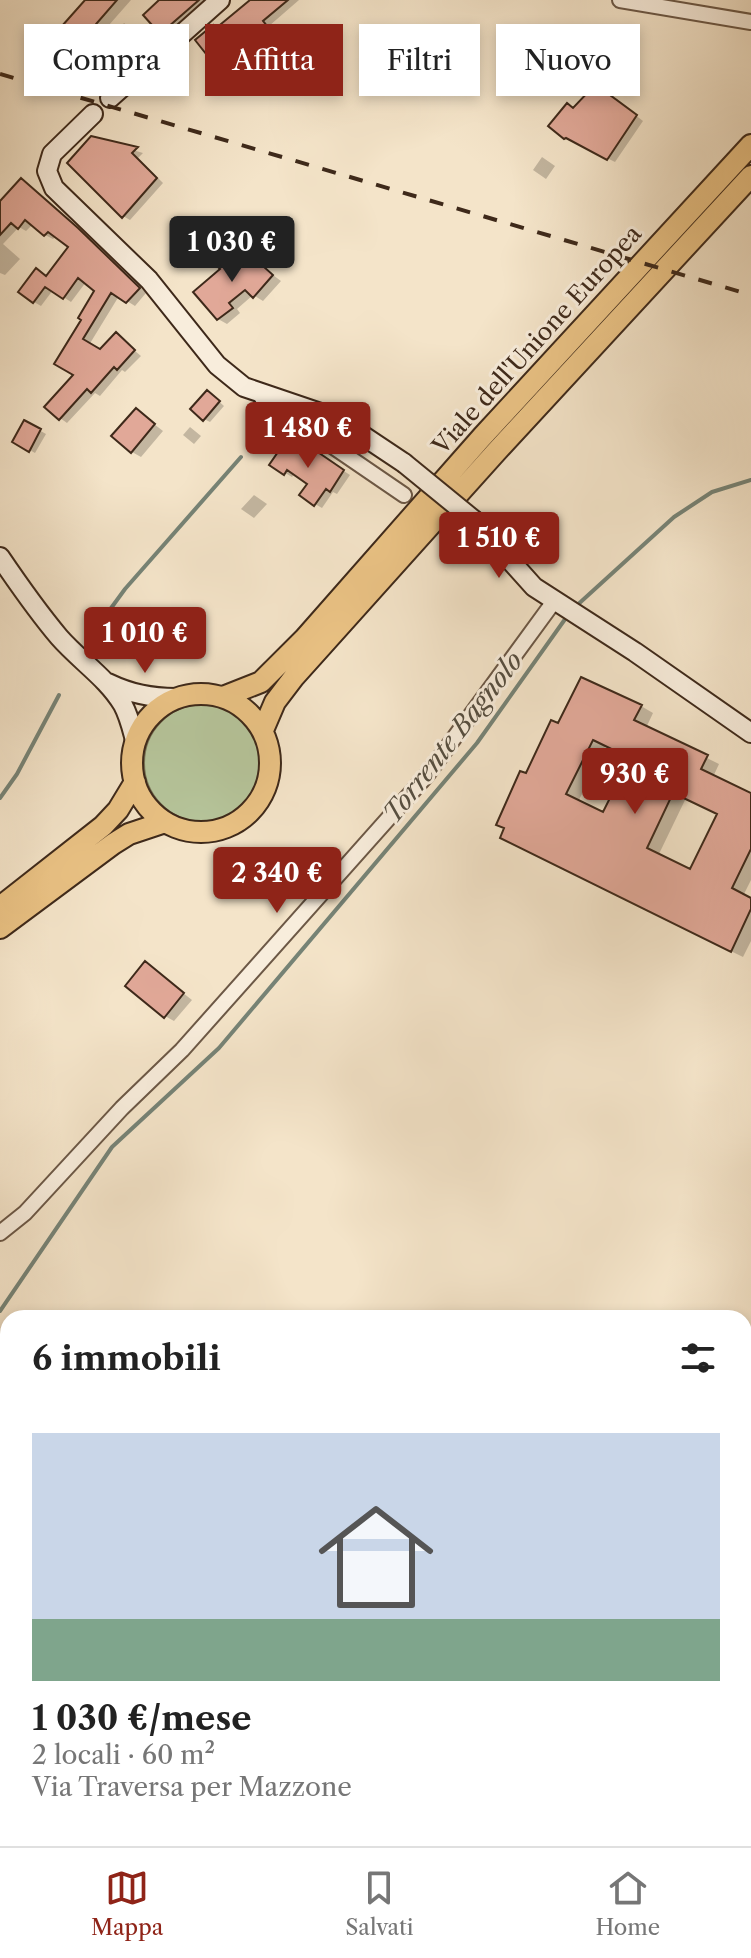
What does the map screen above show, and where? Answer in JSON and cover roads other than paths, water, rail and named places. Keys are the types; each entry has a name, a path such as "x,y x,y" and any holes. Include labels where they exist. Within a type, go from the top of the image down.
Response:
{"main road":[{"name":"Viale dell'Unione Europea","path":"176,698 199,693 223,697 261,682 305,638 482,437 751,145"},
{"name":"Viale dell'Unione Europea","path":"263,730 275,702 294,677 751,176"},
{"path":"176,698 151,715 135,740 132,766 135,782 149,809 165,822 184,830 214,831 233,825 249,813 262,798 269,779 270,749 263,730 242,706 223,697"},
{"path":"0,907 103,826 118,810 135,782"},
{"path":"0,928 113,844 129,834 165,822"}],"street":[{"path":"110,98 220,0"},
{"path":"620,0 751,22"},
{"path":"93,114 52,154 47,171 54,188 149,280 217,365 244,387 404,495"},
{"path":"244,387 338,419 404,463 475,521 528,582 751,733"},
{"path":"0,557 36,610 106,682 125,708 135,740"},
{"path":"0,1233 25,1213 122,1108 182,1050 427,775 558,602"},
{"path":"106,682 133,694 176,698"}],"waterway":[{"path":"98,626 125,589 241,457"},
{"name":"Torrente Bagnolo","path":"574,608 674,517 712,492 751,480"},
{"name":"Torrente Bagnolo","path":"1,1310 112,1147 219,1048 477,743 568,615"},
{"path":"0,798 17,774 59,695"}],"railway":[{"path":"0,74 751,295"}]}
